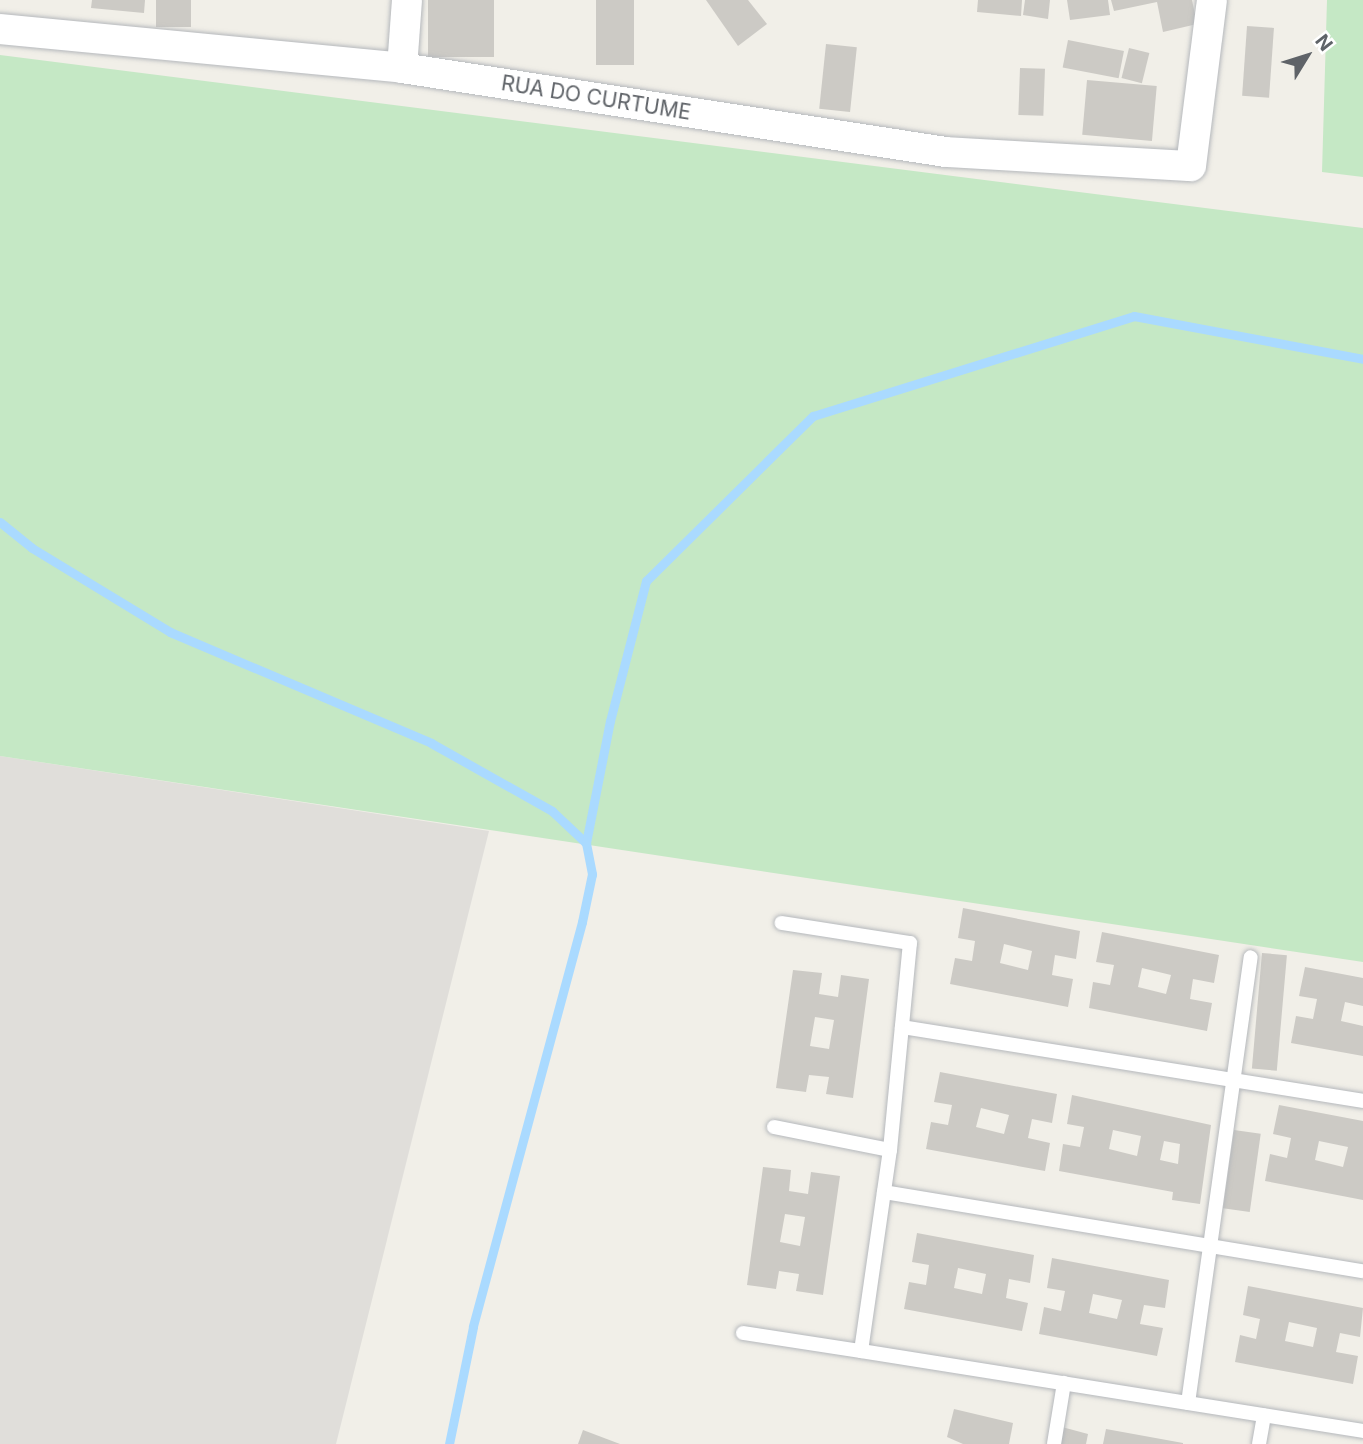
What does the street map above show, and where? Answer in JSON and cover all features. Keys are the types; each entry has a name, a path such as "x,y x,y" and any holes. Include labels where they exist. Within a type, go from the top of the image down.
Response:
{"street":[{"path":"402,68 407,0"},
{"name":"RUA DO CURTUME","path":"0,29 402,68 946,152 1191,166 1213,0"}],"lane":[{"path":"782,923 910,943 890,1150 862,1351"},
{"path":"1188,1403 1213,1246 1251,957"},
{"path":"902,1027 1363,1101"},
{"path":"774,1127 890,1150"},
{"path":"884,1192 1363,1271"},
{"path":"743,1334 1363,1431"},
{"path":"1054,1444 1064,1383"},
{"path":"1259,1444 1264,1415"}],"shaded area":[{"path":"0,756 489,831 336,1444 0,1444"}],"green space":[{"path":"1327,0 1363,0 1363,177 1322,172"},
{"path":"0,55 1363,228 1363,962 0,756"}],"building":[{"path":"92,0 145,0 144,13 91,8"},
{"path":"156,0 191,0 191,27 156,27"},
{"path":"428,0 494,0 494,57 428,57"},
{"path":"596,0 634,0 634,65 596,65"},
{"path":"706,0 748,0 767,24 738,46"},
{"path":"978,0 1022,0 1021,16 977,12"},
{"path":"1025,0 1050,0 1048,19 1023,15"},
{"path":"1067,0 1108,0 1110,15 1070,20"},
{"path":"1111,0 1192,0 1197,24 1163,32 1157,2 1114,11"},
{"path":"1247,26 1274,28 1269,98 1242,96"},
{"path":"1068,40 1124,51 1119,78 1063,67"},
{"path":"826,44 857,47 850,112 819,109"},
{"path":"1129,48 1149,53 1142,83 1122,78"},
{"path":"1020,68 1045,69 1043,116 1018,115"},
{"path":"1087,80 1157,86 1152,141 1082,135"},
{"path":"963,908 1080,931 1076,959 1055,955 1052,975 1073,979 1068,1007 950,984 955,958 972,961 975,941 958,938","holes":["1004,944 1032,951 1028,970 1000,963"]},
{"path":"1102,932 1219,955 1214,983 1193,979 1190,999 1212,1003 1207,1031 1089,1008 1093,982 1110,985 1114,965 1096,962","holes":["1142,968 1171,975 1166,994 1138,987"]},
{"path":"1262,953 1287,955 1277,1071 1252,1069"},
{"path":"1305,967 1363,978 1363,1006 1345,1002 1341,1021 1363,1026 1363,1056 1291,1043 1296,1016 1313,1019 1317,999 1299,996"},
{"path":"793,970 822,973 819,994 838,997 841,975 869,979 853,1098 826,1094 829,1077 809,1075 806,1092 776,1088","holes":["815,1017 834,1020 829,1049 810,1046"]},
{"path":"940,1072 1057,1094 1052,1123 1032,1119 1028,1138 1050,1143 1045,1171 926,1149 931,1122 948,1125 952,1105 934,1102","holes":["981,1108 1009,1115 1004,1134 976,1127"]},
{"path":"1072,1095 1211,1125 1200,1204 1172,1200 1173,1192 1059,1171 1063,1144 1080,1147 1084,1127 1067,1124","holes":["1113,1130 1141,1136 1137,1156 1109,1149","1164,1141 1180,1144 1178,1164 1160,1160"]},
{"path":"1279,1105 1363,1121 1363,1200 1265,1181 1270,1154 1287,1158 1291,1138 1273,1134","holes":["1319,1141 1348,1147 1343,1167 1315,1160"]},
{"path":"1234,1130 1261,1134 1250,1212 1223,1208"},
{"path":"763,1167 791,1170 789,1191 808,1194 811,1172 840,1176 823,1295 796,1291 799,1274 779,1271 776,1289 747,1285","holes":["785,1214 805,1217 800,1246 780,1242"]},
{"path":"917,1233 1034,1255 1030,1283 1009,1279 1006,1298 1028,1303 1022,1331 904,1309 909,1282 926,1285 929,1265 912,1262","holes":["958,1268 986,1274 982,1294 954,1288"]},
{"path":"1052,1258 1169,1280 1165,1308 1144,1305 1140,1324 1163,1328 1157,1356 1039,1334 1044,1307 1061,1311 1065,1291 1047,1288","holes":["1093,1294 1122,1300 1117,1319 1089,1313"]},
{"path":"1248,1286 1363,1308 1360,1337 1340,1333 1336,1352 1358,1356 1353,1384 1235,1362 1240,1335 1256,1339 1260,1319 1243,1315","holes":["1289,1322 1317,1328 1313,1347 1285,1341"]},
{"path":"954,1409 1013,1423 1009,1444 963,1444 947,1437"},
{"path":"1062,1427 1088,1434 1086,1444 1058,1444"},
{"path":"1106,1429 1183,1443 1183,1444 1103,1444"},
{"path":"583,1430 620,1444 578,1444"}],"waterway":[{"path":"586,843 610,721 646,581 813,416 1134,316 1363,359"},
{"path":"0,522 32,548 170,632 431,743 552,811 586,843 592,874 582,922 473,1327 449,1444"}]}
